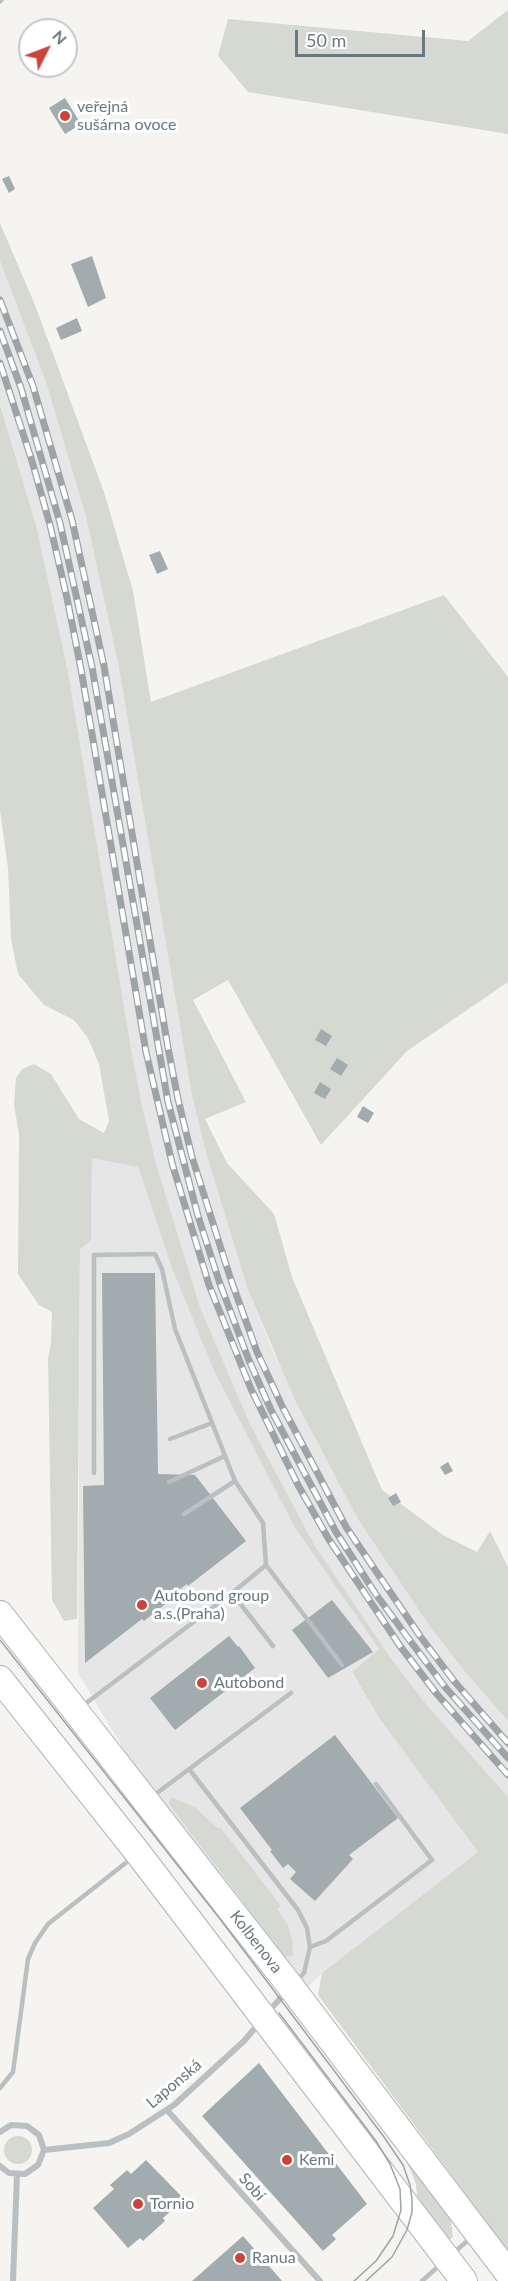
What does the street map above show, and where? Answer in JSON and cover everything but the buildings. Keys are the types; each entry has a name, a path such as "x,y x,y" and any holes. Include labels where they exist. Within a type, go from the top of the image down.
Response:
{"main road":[{"name":"Kolbenova","path":"0,1614 291,1987 508,2273"},
{"path":"0,1679 138,1853 464,2281"}],"street":[{"name":"Laponská","path":"44,2150 109,2143 129,2134 167,2110 244,2041 291,1987"},
{"name":"Sobí","path":"167,2110 319,2281"},
{"path":"0,2133 12,2125 27,2126 39,2135 44,2150 42,2158 32,2170 17,2174 9,2173 0,2166"},
{"path":"13,2281 17,2174"}],"lane":[{"path":"94,1473 94,1256 155,1254 162,1269 176,1329 235,1481 263,1523 266,1565 342,1665"},
{"path":"170,1439 212,1423"},
{"path":"169,1482 225,1456"},
{"path":"184,1514 235,1481"},
{"path":"76,1711 266,1565"},
{"path":"232,1593 273,1646"},
{"path":"146,1801 291,1693"},
{"path":"189,1769 298,1910 307,1928 310,1947 304,1973 291,1987"},
{"path":"310,1947 326,1941 432,1860 376,1784"},
{"path":"0,2088 12,2072 28,1959 35,1942 48,1924 138,1853"},
{"path":"422,2281 477,2232"}],"shaded area":[{"path":"508,10 508,134 248,92 218,56 228,19 468,41"},
{"path":"0,223 35,305 104,492 133,591 151,702 444,595 508,677 508,982 407,1051 321,1145 228,980 193,1000 246,1102 205,1119 227,1163 274,1214 292,1277 382,1490 443,1535 477,1552 490,1531 508,1567 508,1721 465,1672 431,1628 358,1519 295,1400 248,1290 206,1153 192,1096 118,663 86,517 46,382 0,261"},
{"path":"0,261 46,382 86,517 118,663 192,1096 206,1153 248,1290 271,1347 318,1444 431,1628 465,1672 508,1721 508,1797 426,1704 390,1657 315,1546 249,1422 200,1307 157,1167 142,1106 68,672 37,529 0,403"},
{"path":"0,404 37,529 68,672 142,1106 157,1167 200,1307 249,1422 315,1546 390,1657 426,1704 508,1797 508,2251 318,1995 322,1973 478,1852 379,1718 352,1672 379,1649 294,1526 214,1371 172,1268 138,1167 92,1158 91,1241 80,1249 77,1619 64,1621 52,1600 48,1358 52,1312 39,1305 18,1274 19,1134 14,1105 16,1078 22,1069 34,1064 51,1074 79,1119 104,1133 109,1121 99,1064 88,1038 74,1020 44,1005 18,974 11,939 8,868 0,810"},
{"path":"92,1157 138,1167 172,1268 214,1371 294,1525 379,1649 352,1673 379,1718 478,1852 322,1973 307,1988 146,1787 78,1673 80,1249 91,1241"},
{"path":"174,1798 196,1808 218,1829 220,1827 281,1906 277,1909 288,1925 293,1956 285,1957 169,1804 170,1799"},
{"path":"18,2136 28,2140 32,2150 28,2160 18,2164 8,2160 4,2150 8,2140"},
{"path":"403,2152 450,2215 453,2237 445,2243 418,2205 416,2184"}],"tram line":[{"path":"0,1640 220,1919 403,2165 412,2199 412,2212 407,2230 392,2257 366,2281"},
{"path":"279,2013 376,2141 390,2164 400,2189 401,2210 393,2236 376,2261 354,2281"}],"railway":[{"path":"0,300 33,386 72,520 104,666 178,1099 192,1157 230,1277 257,1352 282,1406 346,1527 420,1636 454,1681 508,1743"},
{"path":"0,331 21,388 60,523 92,667 168,1102 198,1216 219,1281 248,1358 271,1410 336,1532 375,1593 445,1687 508,1758"},
{"path":"0,363 32,461 67,598 146,1052 172,1163 209,1285 251,1389 298,1485 328,1538 400,1646 436,1693 508,1775"}],"place":[{"name":"veřejná sušárna ovoce","path":"65,116"},
{"name":"Autobond group a.s.(Praha)","path":"142,1605"},
{"name":"Autobond","path":"202,1683"},
{"name":"Kemi","path":"287,2160"},
{"name":"Tornio","path":"138,2204"},
{"name":"Ranua","path":"240,2258"}]}
